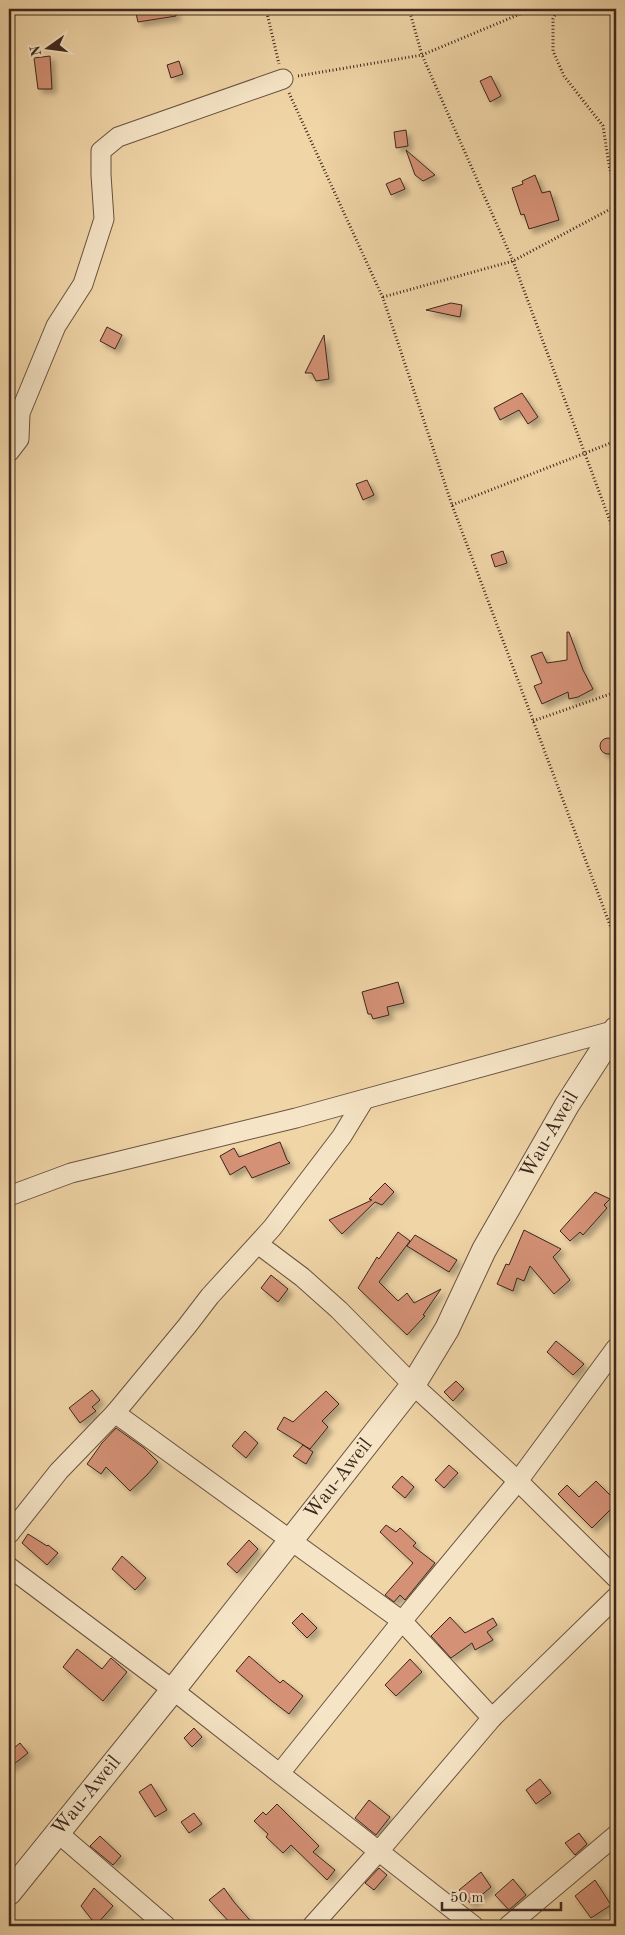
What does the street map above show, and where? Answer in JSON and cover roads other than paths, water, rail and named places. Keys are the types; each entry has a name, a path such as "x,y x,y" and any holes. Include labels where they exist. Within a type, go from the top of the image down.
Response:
{"street":[{"path":"9,452 19,439 20,414 56,326 83,284 104,220 101,151 118,137 283,79"},
{"path":"9,1196 71,1173 296,1118 616,1030"},
{"name":"Wau-Aweil","path":"11,1885 58,1833 414,1385 446,1329 484,1250 567,1105 616,1030"},
{"path":"9,1534 59,1471 115,1413 210,1296 272,1228 342,1136 364,1100"},
{"path":"258,1244 317,1290 414,1385 518,1481 616,1578"},
{"path":"280,1773 518,1481 616,1348"},
{"path":"115,1413 402,1621 492,1718"},
{"path":"9,1567 173,1690 474,1926"},
{"path":"312,1926 379,1851 492,1718 616,1597"},
{"path":"58,1833 166,1926"},
{"path":"508,1926 616,1835"}]}
